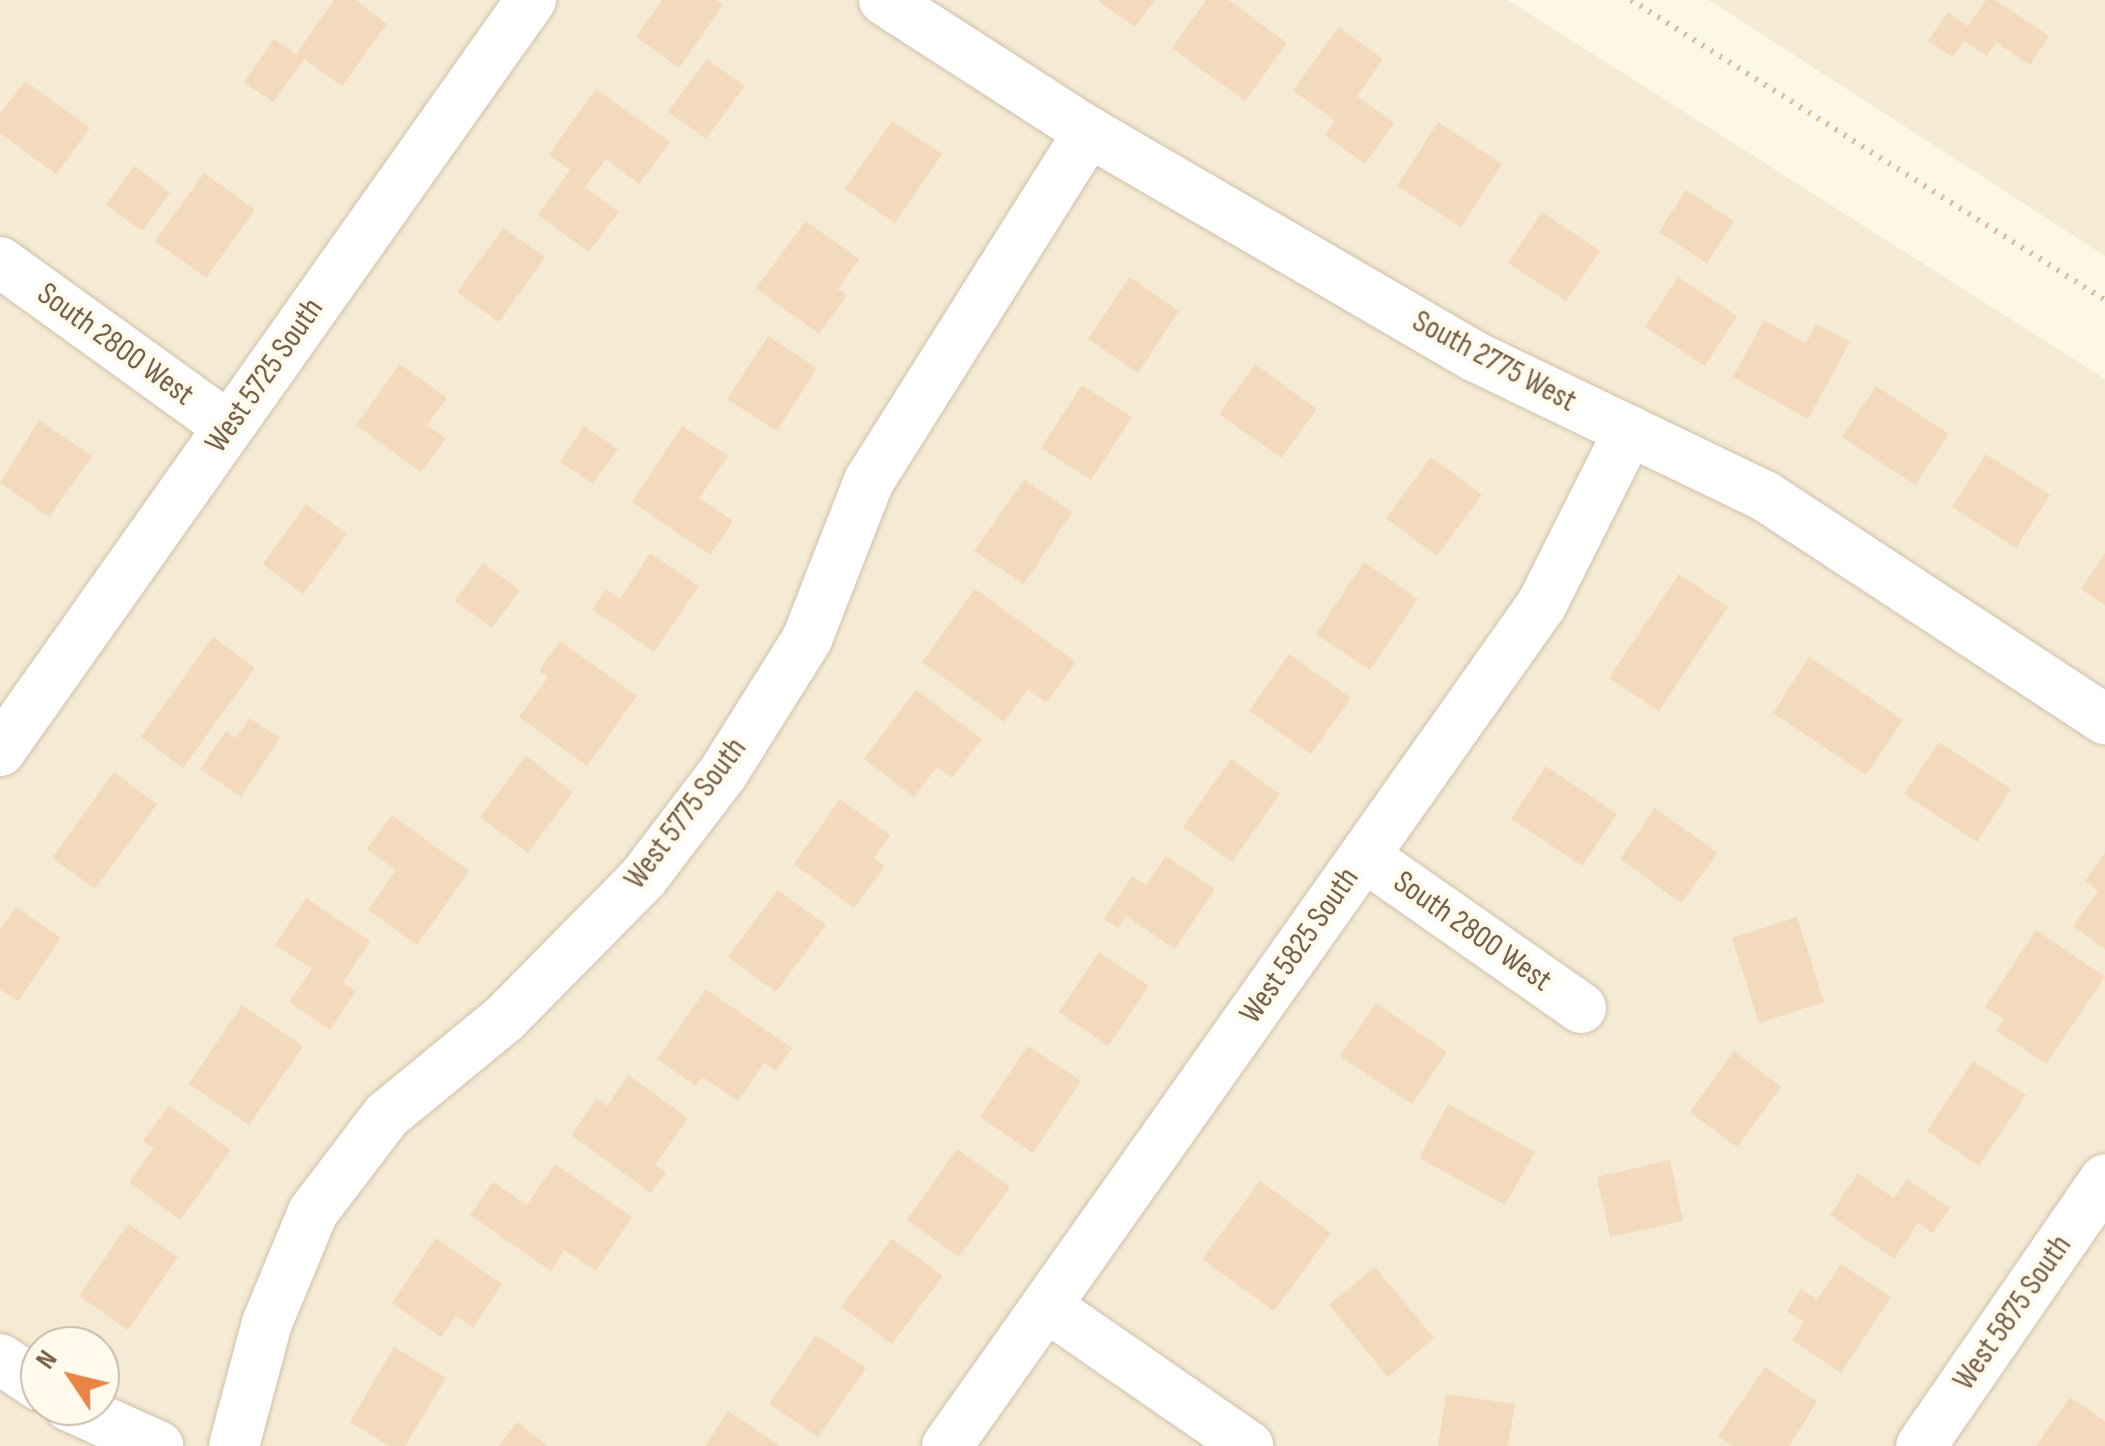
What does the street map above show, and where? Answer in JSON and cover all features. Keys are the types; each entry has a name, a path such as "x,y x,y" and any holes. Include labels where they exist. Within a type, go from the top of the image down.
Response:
{"street":[{"name":"West 5725 South","path":"0,751 531,0"},
{"name":"South 2775 West","path":"884,0 1089,132 1474,356 1765,496 2105,719"},
{"name":"West 5775 South","path":"234,1446 267,1323 313,1212 386,1115 504,1019 643,878 722,773 807,639 869,481 1089,132"},
{"name":"South 2800 West","path":"0,262 229,427"},
{"name":"West 5825 South","path":"947,1446 1542,604 1630,431"},
{"name":"South 2800 West","path":"1364,856 1581,1008"},
{"name":"West 5875 South","path":"1921,1446 2105,1179"},
{"path":"1046,1306 1248,1446"},
{"path":"114,1426 158,1446"}],"path":[{"path":"1631,0 2105,300"}],"shaded area":[{"path":"0,0 1508,0 2105,379 2105,1446 0,1446"},
{"path":"1709,0 2105,0 2105,256"}],"building":[{"path":"334,0 355,0 387,24 342,86 304,59 273,102 244,82 274,39 296,54"},
{"path":"662,0 716,0 723,5 679,68 636,37"},
{"path":"1097,0 1155,0 1135,27"},
{"path":"1206,0 1229,0 1287,43 1245,101 1172,48"},
{"path":"1986,0 1995,0 2049,36 2030,65 1996,42 1987,56 1964,41 1952,57 1928,41 1948,12 1968,26"},
{"path":"1339,27 1383,59 1357,96 1394,123 1365,164 1325,135 1335,121 1293,90"},
{"path":"707,59 745,86 706,139 668,112"},
{"path":"25,81 90,128 56,174 0,133 0,114"},
{"path":"596,89 670,142 639,184 606,159 585,187 619,212 589,252 538,215 570,170 549,154"},
{"path":"892,121 942,154 895,223 845,189"},
{"path":"1438,122 1502,164 1461,227 1397,186"},
{"path":"134,166 170,193 142,231 106,205"},
{"path":"204,173 255,210 206,278 155,241"},
{"path":"1686,190 1734,221 1707,263 1659,232"},
{"path":"1542,212 1600,251 1566,301 1508,263"},
{"path":"806,221 859,259 838,289 847,295 819,334 756,288"},
{"path":"503,228 545,257 499,322 457,292"},
{"path":"1130,277 1179,311 1138,373 1088,339"},
{"path":"1678,277 1737,316 1705,366 1645,327"},
{"path":"1764,320 1806,343 1816,324 1850,342 1808,419 1733,377"},
{"path":"768,336 817,368 777,431 727,399"},
{"path":"400,364 447,398 427,425 446,438 421,472 356,425"},
{"path":"1255,364 1317,409 1281,458 1219,414"},
{"path":"1082,385 1132,417 1091,480 1041,448"},
{"path":"1876,386 1949,434 1915,485 1842,437"},
{"path":"39,420 92,456 49,517 0,483"},
{"path":"584,426 618,449 593,484 560,462"},
{"path":"682,426 728,456 699,498 733,521 710,555 632,502"},
{"path":"1986,454 2050,495 2016,548 1952,507"},
{"path":"1431,457 1482,495 1437,556 1386,518"},
{"path":"1024,480 1072,512 1024,584 974,551"},
{"path":"306,504 347,534 303,594 263,564"},
{"path":"650,553 699,586 654,652 592,609 606,589 620,599"},
{"path":"2105,553 2105,605 2081,589"},
{"path":"1364,562 1418,599 1370,670 1316,634"},
{"path":"483,563 520,590 492,628 455,601"},
{"path":"1679,574 1728,607 1659,711 1609,678"},
{"path":"975,589 1076,662 1046,703 1028,689 1004,722 922,662"},
{"path":"213,637 255,668 183,768 141,737"},
{"path":"560,641 637,696 587,766 519,717 548,677 539,671"},
{"path":"1289,654 1351,698 1311,754 1249,711"},
{"path":"1809,657 1903,720 1866,775 1773,713"},
{"path":"916,690 982,739 952,778 937,767 914,797 864,759"},
{"path":"250,718 280,738 241,797 200,769 226,731 236,738"},
{"path":"1939,742 2011,789 1977,842 1904,794"},
{"path":"526,756 573,792 528,853 480,817"},
{"path":"1231,759 1280,794 1232,862 1183,827"},
{"path":"1546,766 1617,814 1582,866 1511,819"},
{"path":"114,772 157,804 95,889 52,858"},
{"path":"840,799 890,835 874,858 885,866 854,908 794,864"},
{"path":"1655,808 1718,853 1681,903 1620,859"},
{"path":"392,815 469,871 417,945 368,910 396,870 367,849"},
{"path":"2105,853 2105,949 2073,926 2098,891 2085,881"},
{"path":"1166,856 1215,889 1175,949 1126,916 1118,928 1104,919 1132,876 1146,885"},
{"path":"778,890 826,925 776,992 728,957"},
{"path":"306,898 370,941 343,982 356,991 330,1030 289,1002 312,969 275,945"},
{"path":"16,907 61,938 18,1001 0,989 0,930"},
{"path":"1797,917 1824,1002 1759,1023 1732,938"},
{"path":"2036,930 2105,977 2046,1064 1997,1031 2004,1019 1985,1007"},
{"path":"1099,952 1149,986 1108,1046 1059,1012"},
{"path":"706,989 792,1048 776,1071 764,1063 738,1101 702,1077 696,1086 657,1059"},
{"path":"1376,1003 1447,1052 1412,1104 1340,1056"},
{"path":"242,1005 303,1046 249,1125 189,1084"},
{"path":"1028,1046 1081,1081 1033,1153 980,1117"},
{"path":"1734,1051 1781,1087 1737,1147 1690,1112"},
{"path":"1973,1061 2026,1095 1979,1166 1927,1131"},
{"path":"628,1075 688,1118 655,1165 666,1173 651,1193 571,1135 597,1099 607,1106"},
{"path":"1448,1104 1535,1152 1505,1205 1419,1158"},
{"path":"169,1105 231,1150 180,1220 129,1182 154,1148 143,1141"},
{"path":"957,1149 1010,1187 959,1257 907,1220"},
{"path":"1670,1160 1683,1221 1610,1237 1597,1177"},
{"path":"555,1164 632,1217 596,1271 564,1250 551,1271 470,1215 493,1182 527,1205"},
{"path":"1858,1173 1894,1198 1907,1179 1950,1208 1932,1233 1918,1223 1894,1259 1830,1215"},
{"path":"1260,1181 1331,1233 1274,1311 1202,1259"},
{"path":"128,1224 178,1257 128,1330 79,1296"},
{"path":"436,1238 502,1284 473,1328 456,1316 441,1337 392,1303"},
{"path":"892,1239 943,1276 892,1344 841,1307"},
{"path":"1841,1264 1891,1297 1841,1373 1792,1340 1804,1322 1787,1311 1801,1289 1817,1300"},
{"path":"1375,1267 1434,1338 1388,1377 1329,1305"},
{"path":"816,1335 866,1368 818,1437 769,1404"},
{"path":"394,1347 446,1378 405,1446 389,1446 350,1422"},
{"path":"1765,1367 1817,1402 1789,1446 1733,1446 1718,1436"},
{"path":"1446,1394 1515,1404 1508,1446 1438,1446"},
{"path":"2070,1397 2105,1421 2105,1446 2036,1446"},
{"path":"728,1411 780,1446 705,1446"},
{"path":"517,1422 548,1446 499,1446"}]}
